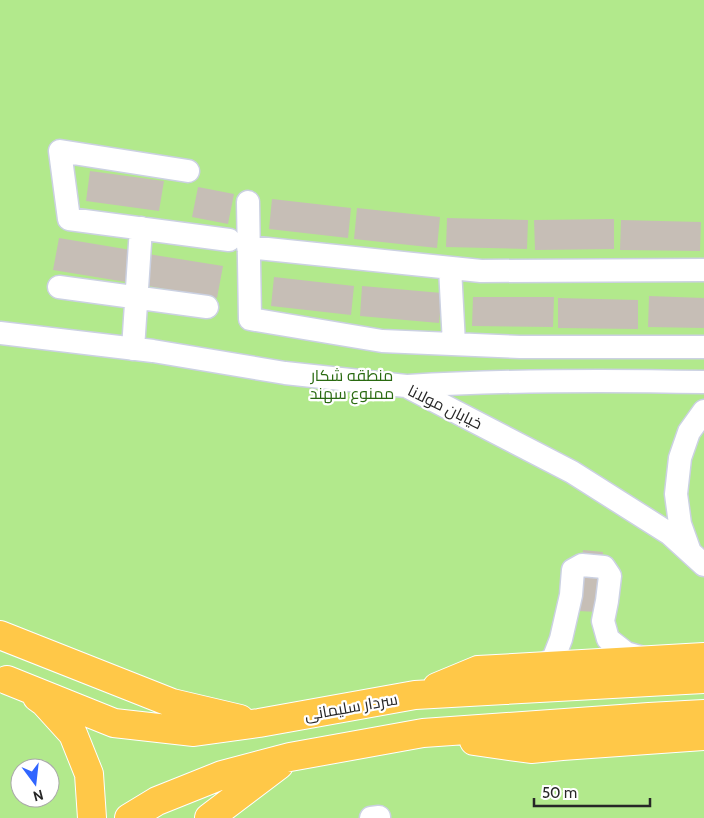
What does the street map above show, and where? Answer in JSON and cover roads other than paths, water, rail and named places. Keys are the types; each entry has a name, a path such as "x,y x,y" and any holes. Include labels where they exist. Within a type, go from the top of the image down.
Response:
{"main road":[{"path":"0,635 172,704 259,723"},
{"path":"415,696 478,670 704,657"},
{"path":"650,660 699,676"},
{"name":"سردار سلیمانی","path":"4,679 114,723 194,732 259,723 415,696 699,676"},
{"path":"4,679 44,702 73,734 89,774 92,818"},
{"path":"129,818 157,801 222,775 290,757 423,733 704,714"},
{"path":"423,733 531,749 704,736"},
{"path":"208,818 290,757"}],"street":[{"path":"188,171 60,151 69,219 239,243 481,271 704,270"},
{"path":"248,202 239,243 250,318 382,341 520,347 704,346"},
{"path":"132,349 142,228"},
{"path":"450,268 454,344"},
{"path":"59,287 207,307"},
{"name":"خیابان مولانا","path":"0,333 132,349 284,373 406,386 572,472 670,534 697,559"},
{"path":"406,386 525,382 704,382"},
{"path":"697,559 680,524 676,494 680,458 689,432 704,411"},
{"path":"543,666 554,657 561,639 571,595 573,570 582,565 604,567 610,576 603,621 608,639 626,653 650,660"},
{"path":"371,818 379,818"}],"park label":[{"name":"منطقه شکار ممنوع سهند","path":"352,384"}]}
